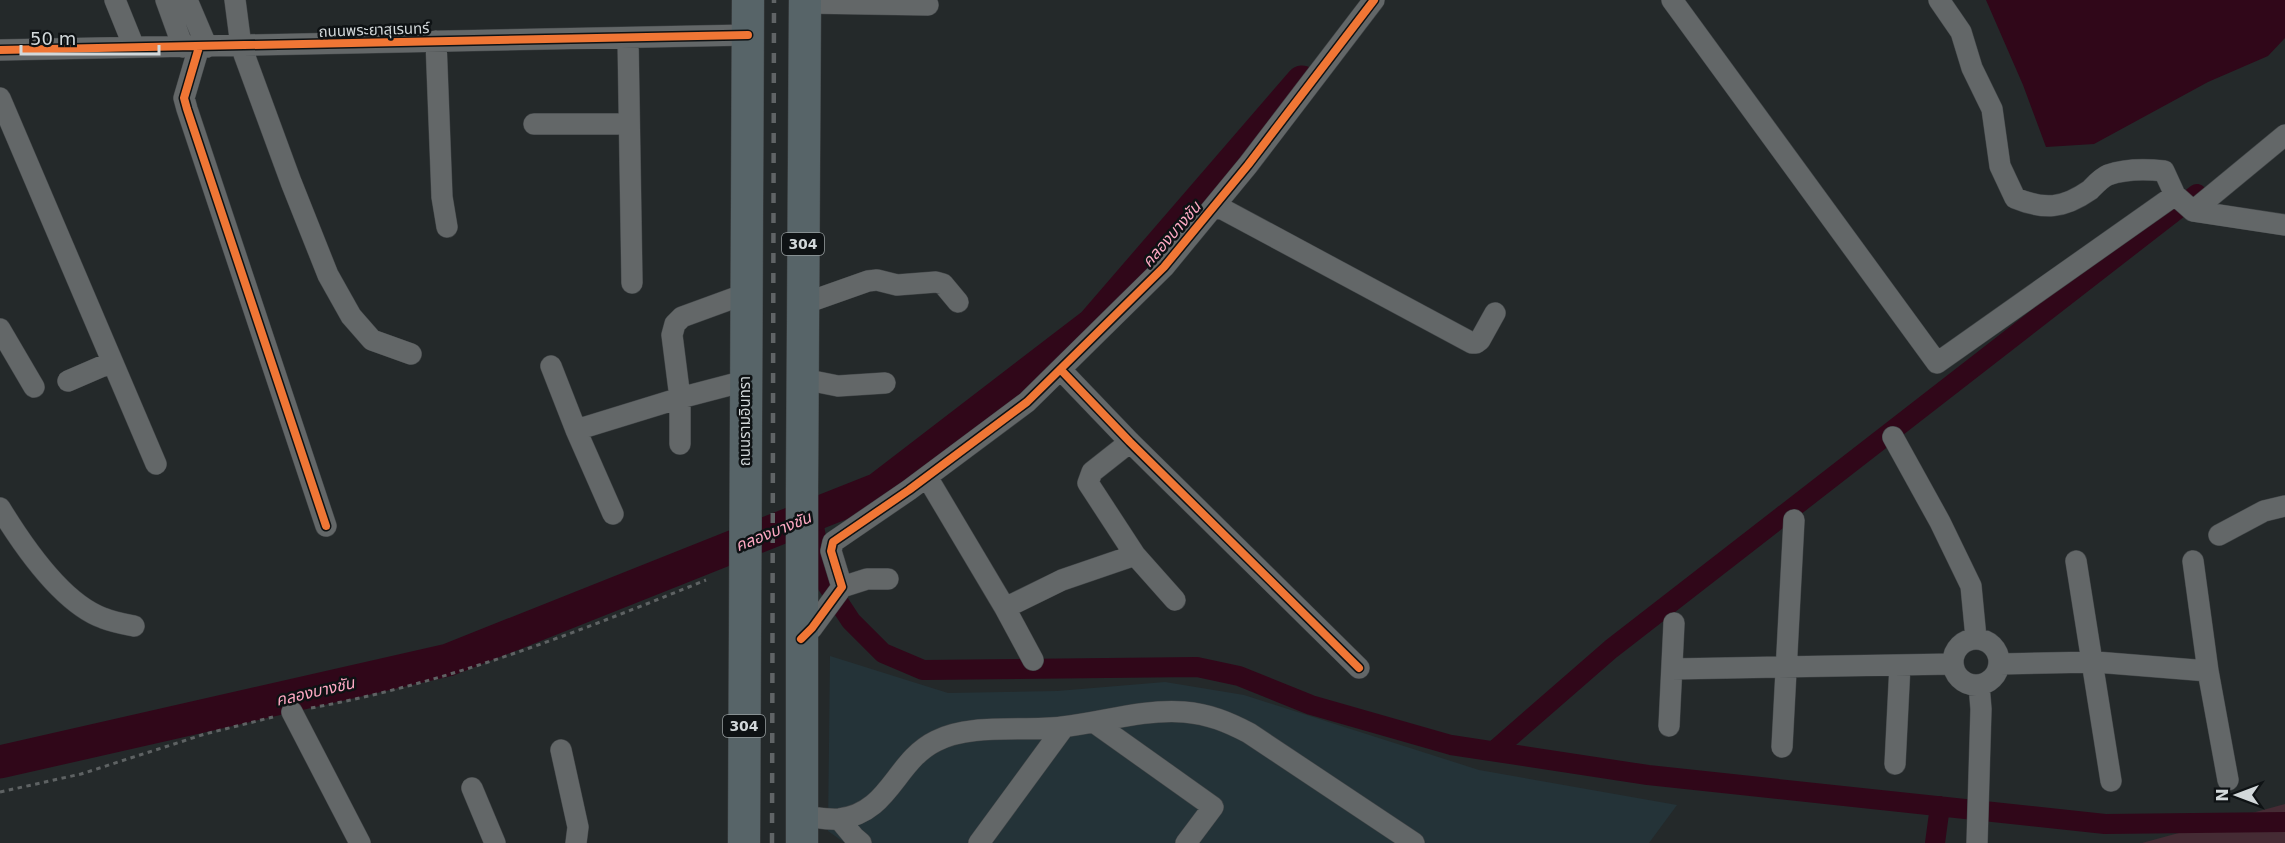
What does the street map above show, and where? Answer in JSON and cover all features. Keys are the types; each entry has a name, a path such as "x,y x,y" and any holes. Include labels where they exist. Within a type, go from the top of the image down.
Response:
{"highway":[{"name":"ถนนรามอินทรา","path":"744,843 748,0"},
{"name":"304","path":"802,830 801,590 805,1"}],"street":[{"path":"115,0 134,47"},
{"path":"166,0 196,47"},
{"path":"188,0 196,47 184,98 187,110 326,526"},
{"path":"235,0 241,46 328,275 351,316 372,340 411,354"},
{"path":"836,595 831,551 833,542 927,477 1026,402 1164,267 1248,165 1374,0"},
{"path":"1672,0 1936,363 2285,135"},
{"path":"1939,0 1961,32 1972,68 1992,109 2000,166 2015,198 2035,206 2059,206 2088,191 2107,175 2145,169 2164,171 2184,203 2285,225"},
{"path":"805,1 928,5"},
{"name":"ถนนพระยาสุเรนทร์","path":"0,50 748,35"},
{"path":"628,38 632,283"},
{"path":"436,41 442,197 447,227"},
{"path":"0,98 156,464"},
{"path":"534,124 629,124"},
{"path":"1215,205 1472,343 1476,344 1480,340 1495,313"},
{"path":"803,304 868,281 877,280 897,285 936,282 943,284 958,302"},
{"path":"680,444 680,398 672,334 675,324 682,317 745,294"},
{"path":"0,329 34,387"},
{"path":"68,381 112,362"},
{"path":"551,366 613,514"},
{"path":"1060,370 1359,668"},
{"path":"804,379 838,387 885,383"},
{"path":"576,430 745,381"},
{"path":"1893,437 1940,522 1971,586 1976,638"},
{"path":"1130,442 1092,472 1089,483 1135,555 1175,600"},
{"path":"927,477 1005,608 1033,660"},
{"path":"2219,535 2264,511 2285,506"},
{"path":"0,508 39,564 77,602 103,618 134,626"},
{"path":"1782,747 1794,520"},
{"path":"1005,608 1062,580 1135,555"},
{"path":"2076,561 2111,780"},
{"path":"2193,561 2208,671 2228,780"},
{"path":"801,639 836,595 867,579 888,579"},
{"path":"1669,726 1674,622"},
{"path":"1976,638 1983,639 1996,649 2000,664 1993,678 1979,685 1964,682 1954,671 1953,664 1956,649 1961,643 1976,638"},
{"path":"2000,664 2092,662 2208,671"},
{"path":"1672,669 1953,664"},
{"path":"1896,764 1900,665"},
{"path":"1977,843 1981,709 1979,685"},
{"path":"802,830 869,810 888,791 921,750 936,740 956,733 1065,727 1095,723 1135,713 1164,711 1202,714 1224,720 1249,733 1414,843"},
{"path":"292,712 360,843"},
{"path":"1095,723 1213,807 1186,843"},
{"path":"979,843 1065,727"},
{"path":"561,750 578,827 576,843"},
{"path":"472,788 495,843"},
{"path":"839,819 861,843"}],"path":[{"path":"0,792 81,774 205,734 292,712 349,701 493,661 627,612 706,580"}],"shaded area":[{"path":"1986,0 2285,0 2285,38 2268,56 2208,82 2094,144 2046,147 2023,85"},
{"path":"830,656 948,693 1057,691 1165,682 1244,695 1479,770 1677,805 1649,843 845,843 828,831"},
{"path":"2285,804 2285,843 2142,843"}],"waterway":[{"name":"คลองบางชัน","path":"0,762 448,660 878,489 1093,324 1302,82"},
{"path":"1494,751 1611,649 2197,194"},
{"path":"813,521 824,580 851,621 883,653 923,670 1197,667 1239,676 1311,705 1451,745 1648,775 2105,824 2285,822"},
{"path":"1935,843 1940,806"}],"railway":[{"path":"772,843 774,0"}],"cycle path":[{"path":"801,639 812,628 842,587 831,551 833,542 909,490 1027,402 1164,267 1248,165 1374,0"},
{"path":"0,50 748,35"},
{"path":"199,47 184,98 326,526"},
{"path":"1061,370 1130,442 1359,668"}]}
